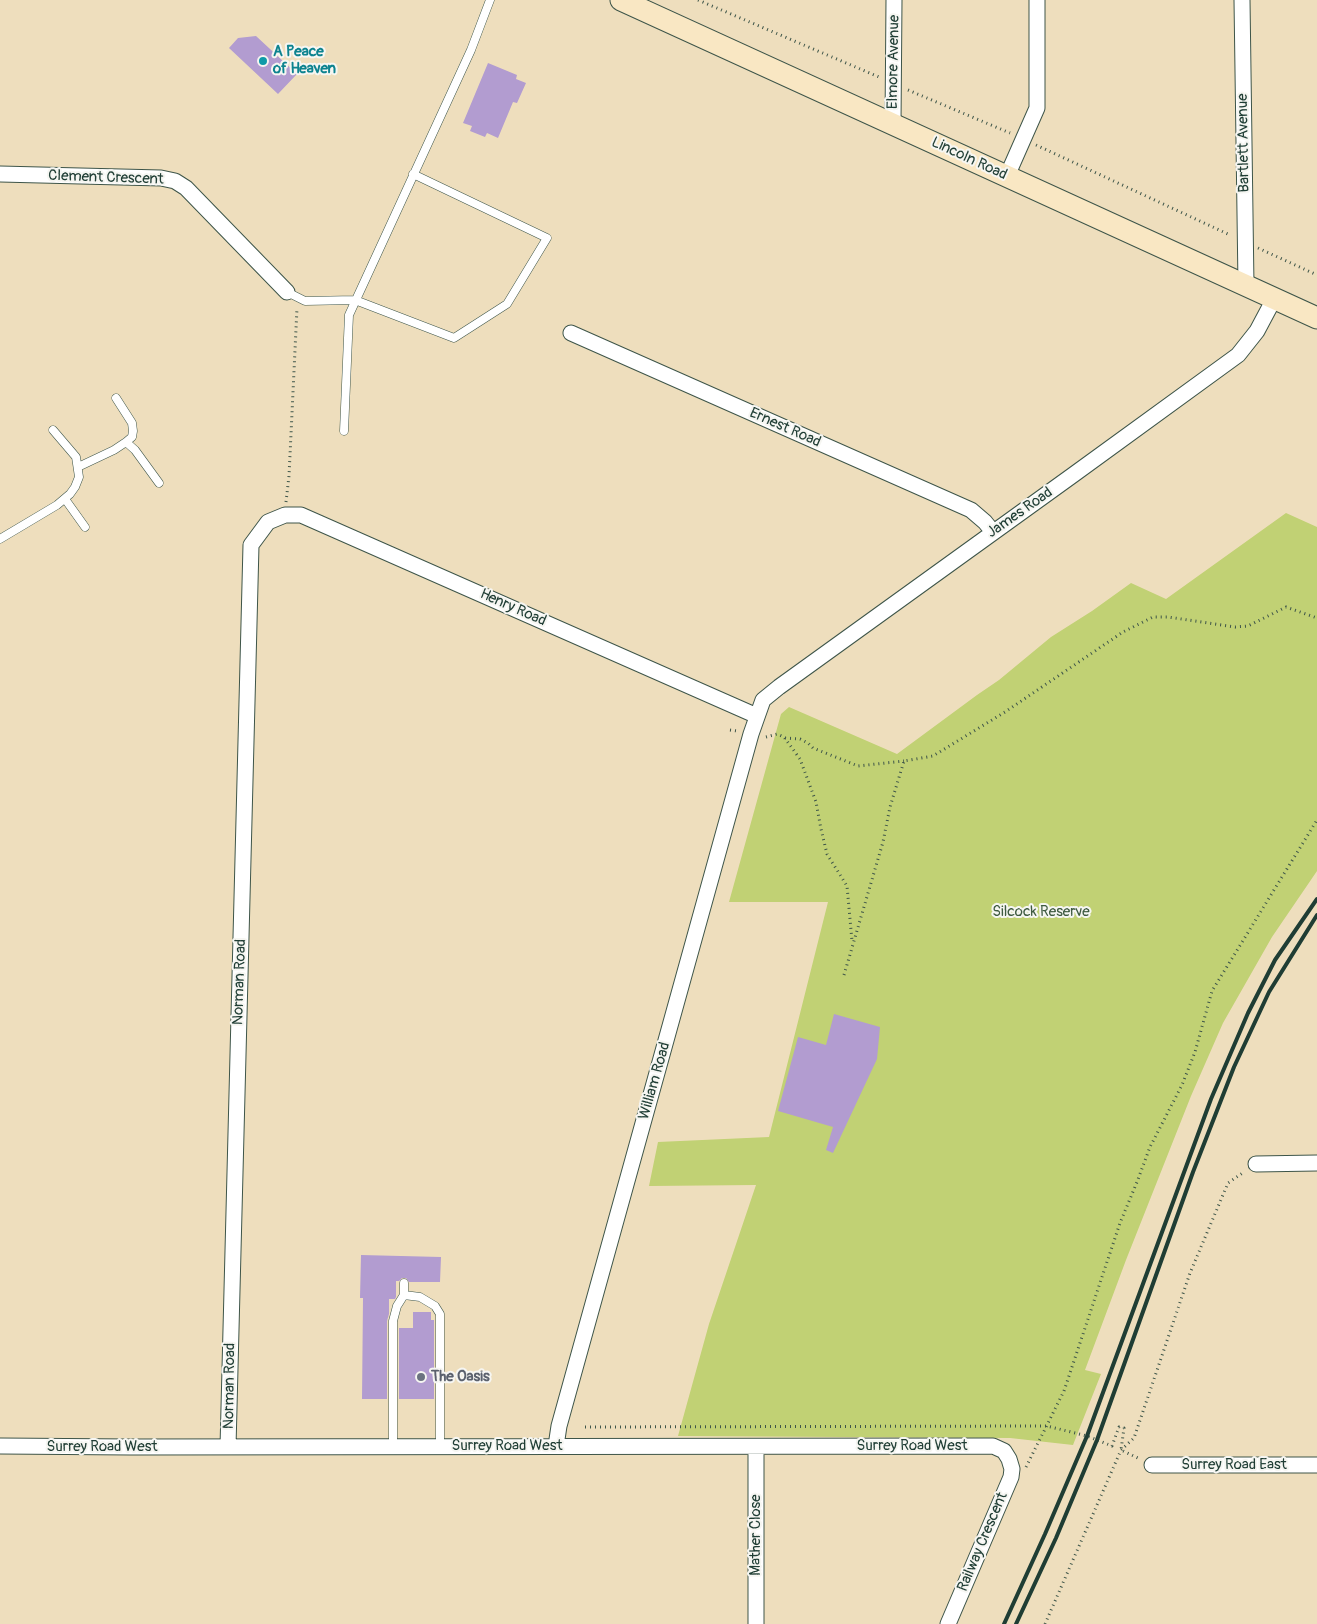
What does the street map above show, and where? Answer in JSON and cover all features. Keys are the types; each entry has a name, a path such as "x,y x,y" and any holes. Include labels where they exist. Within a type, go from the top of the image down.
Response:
{"main road":[{"name":"Lincoln Road","path":"621,0 1317,318"}],"street":[{"name":"Elmore Avenue","path":"893,124 894,0"},
{"path":"1007,176 1037,108 1037,0"},
{"name":"Bartlett Avenue","path":"1242,0 1246,286"},
{"name":"Clement Crescent","path":"0,174 161,178 175,181 186,188 286,292"},
{"name":"James Road","path":"757,716 763,700 779,687 1238,355 1257,331 1274,299"},
{"name":"Ernest Road","path":"571,333 971,510 993,532"},
{"name":"Norman Road","path":"228,1447 251,544 268,522 285,515"},
{"name":"Henry Road","path":"285,515 301,515 757,716"},
{"name":"William Road","path":"556,1446 559,1426 757,716"},
{"path":"1256,1164 1317,1163"},
{"name":"Surrey Road West","path":"0,1446 993,1446 1004,1451 1009,1459"},
{"name":"Mather Close","path":"756,1446 756,1624"},
{"name":"Railway Crescent","path":"948,1624 1011,1477 1012,1468 1009,1459"},
{"name":"Surrey Road East","path":"1152,1465 1317,1465"}],"lane":[{"path":"344,431 348,316 470,50 490,0"},
{"path":"286,292 305,301 355,300 454,338 508,304 547,238 413,174"},
{"path":"78,467 114,450 132,437 132,423 116,398"},
{"path":"0,539 57,505 75,487 79,477 76,457 53,430"},
{"path":"126,442 135,450 159,484"},
{"path":"65,499 84,527"},
{"path":"393,1446 393,1320 397,1306 404,1295 404,1283"},
{"path":"404,1295 420,1298 435,1306 440,1314 440,1446"}],"path":[{"path":"285,515 289,476 298,306 286,292"},
{"path":"784,738 800,739 813,748 858,766 933,756 1005,712 1123,632 1152,617 1168,616 1235,626 1248,626 1286,607 1317,618"},
{"path":"730,730 765,737 777,734 784,738 800,759 816,802 820,829 827,854 847,886 852,944"},
{"path":"844,975 883,842 890,807 904,761"},
{"path":"1011,1477 1028,1466 1064,1391 1120,1223 1150,1147 1182,1085 1195,1052 1212,991 1317,820"},
{"path":"1121,1450 1134,1438 1190,1273 1228,1183 1256,1164"},
{"path":"585,1427 1047,1426 1087,1436 1112,1446 1119,1426 1124,1428 1121,1450 1045,1624"},
{"path":"1121,1450 1152,1465"}],"green space":[{"name":"Silcock Reserve","path":"1286,513 1317,527 1317,871 1272,937 1223,1023 1191,1096 1085,1370 1101,1374 1073,1445 1010,1438 678,1436 709,1324 756,1185 649,1186 658,1142 769,1137 828,902 729,902 781,714 789,707 897,754 999,680 1051,637 1131,583 1166,599"}],"building":[{"name":"A Peace of Heaven","path":"256,36 297,74 278,94 229,48 238,38"},
{"path":"488,63 517,75 516,79 526,83 517,103 513,102 498,138 487,133 485,137 470,131 472,126 463,123"},
{"path":"834,1014 880,1027 877,1059 833,1153 826,1150 833,1127 778,1111 798,1037 826,1045"},
{"path":"361,1255 441,1257 440,1282 409,1282 406,1278 402,1278 396,1281 395,1299 389,1299 387,1321 387,1399 362,1399 363,1298 360,1298"},
{"path":"413,1312 431,1312 431,1320 434,1320 434,1399 399,1399 399,1328 413,1328"}],"railway":[{"path":"1004,1624 1087,1436 1211,1099 1248,1013 1275,960 1317,899"},
{"path":"1016,1624 1056,1538 1097,1440 1193,1172 1234,1067 1269,992 1317,915"}],"place":[{"name":"A Peace of Heaven","path":"263,61"},
{"name":"The Oasis","path":"421,1377"}]}
